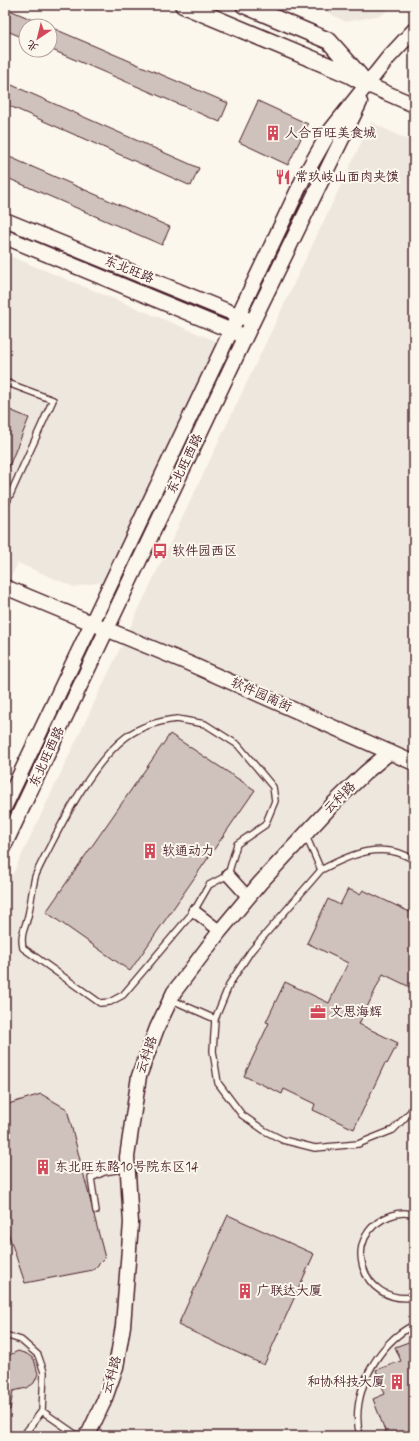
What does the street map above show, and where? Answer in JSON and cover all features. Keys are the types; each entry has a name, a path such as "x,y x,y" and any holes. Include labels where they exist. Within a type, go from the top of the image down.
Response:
{"main road":[{"path":"183,5 348,74 368,85"},
{"path":"244,5 329,41 368,85"}],"street":[{"name":"东北旺西路","path":"5,806 305,175 330,131 414,30"},
{"name":"东北旺西路","path":"5,844 253,321 368,85"},
{"path":"368,85 414,106"},
{"name":"东北旺路","path":"5,220 253,321"},
{"name":"东北旺路","path":"5,237 246,337"},
{"name":"软件园南街","path":"5,587 107,628 414,763"},
{"name":"云科路","path":"86,1435 104,1401 116,1367 123,1326 131,1223 127,1157 139,1076 157,1028 174,992 248,897 305,833 365,773 390,752"},
{"path":"228,875 248,897"},
{"path":"194,911 220,931"}],"lane":[{"path":"5,382 53,400 5,506"},
{"path":"177,719 205,724 238,745 273,786 275,801 265,825 237,844 228,875 209,885 194,911 123,995 110,1002 100,1003 71,984 23,948 21,937 27,918 36,876 60,826 92,776 111,751 130,735 156,722 177,719"},
{"path":"305,833 321,870"},
{"path":"414,860 402,852 370,850 343,858 321,870 251,951 230,983 215,1018 213,1051 218,1083 242,1115 265,1131 283,1140 315,1148 358,1144 393,1130 414,1108"},
{"path":"170,999 215,1018"},
{"path":"96,1211 91,1178 104,1172 128,1168"},
{"path":"414,1215 395,1214 382,1219 371,1228 363,1240 361,1255 363,1269 369,1281 379,1290 391,1296 404,1298 414,1297"},
{"path":"360,1436 357,1426 366,1375 378,1355 401,1331 414,1325"},
{"path":"5,1334 21,1340 38,1355 44,1372 42,1411 23,1436"},
{"path":"42,1411 86,1435"},
{"path":"166,1436 180,1436"}],"shaded area":[{"path":"313,5 392,5 382,15 346,22"},
{"path":"371,122 414,143 414,1436 5,1436 5,890"},
{"path":"5,254 221,343 107,581 74,587 18,563 5,589"}],"building":[{"path":"5,8 28,18 18,18 18,36 5,30"},
{"path":"58,30 228,103 220,122 58,52"},
{"path":"5,82 199,168 191,186 5,104"},
{"name":"人合百旺美食城","path":"258,101 308,124 288,165 239,142"},
{"path":"5,155 170,227 162,245 5,177"},
{"path":"5,408 29,418 5,476"},
{"name":"软通动力","path":"170,734 255,790 130,971 46,912"},
{"name":"文思海辉","path":"348,889 360,894 363,890 414,914 414,989 383,974 359,1024 398,1043 387,1064 385,1063 354,1129 313,1110 315,1104 284,1089 282,1094 244,1076 269,1023 266,1022 285,982 329,1003 348,963 307,943 328,899 340,905"},
{"name":"东北旺东路10号院东区14","path":"41,1094 67,1109 105,1258 93,1270 25,1283 5,1224 5,1105"},
{"name":"广联达大厦","path":"228,1215 314,1254 264,1365 178,1325"},
{"name":"和协科技大厦","path":"414,1340 414,1436 387,1436 373,1399 385,1394 376,1370 401,1361 395,1347"},
{"path":"18,1351 27,1354 34,1359 38,1374 34,1383 27,1388 13,1391 10,1410 5,1410 5,1357"}],"place":[{"name":"人合百旺美食城","path":"273,133"},
{"name":"常玖岐山面肉夹馍","path":"283,177"},
{"name":"软件园西区","path":"160,551"},
{"name":"软通动力","path":"150,851"},
{"name":"文思海辉","path":"318,1012"},
{"name":"东北旺东路10号院东区14","path":"43,1167"},
{"name":"广联达大厦","path":"245,1291"},
{"name":"和协科技大厦","path":"397,1382"}]}
